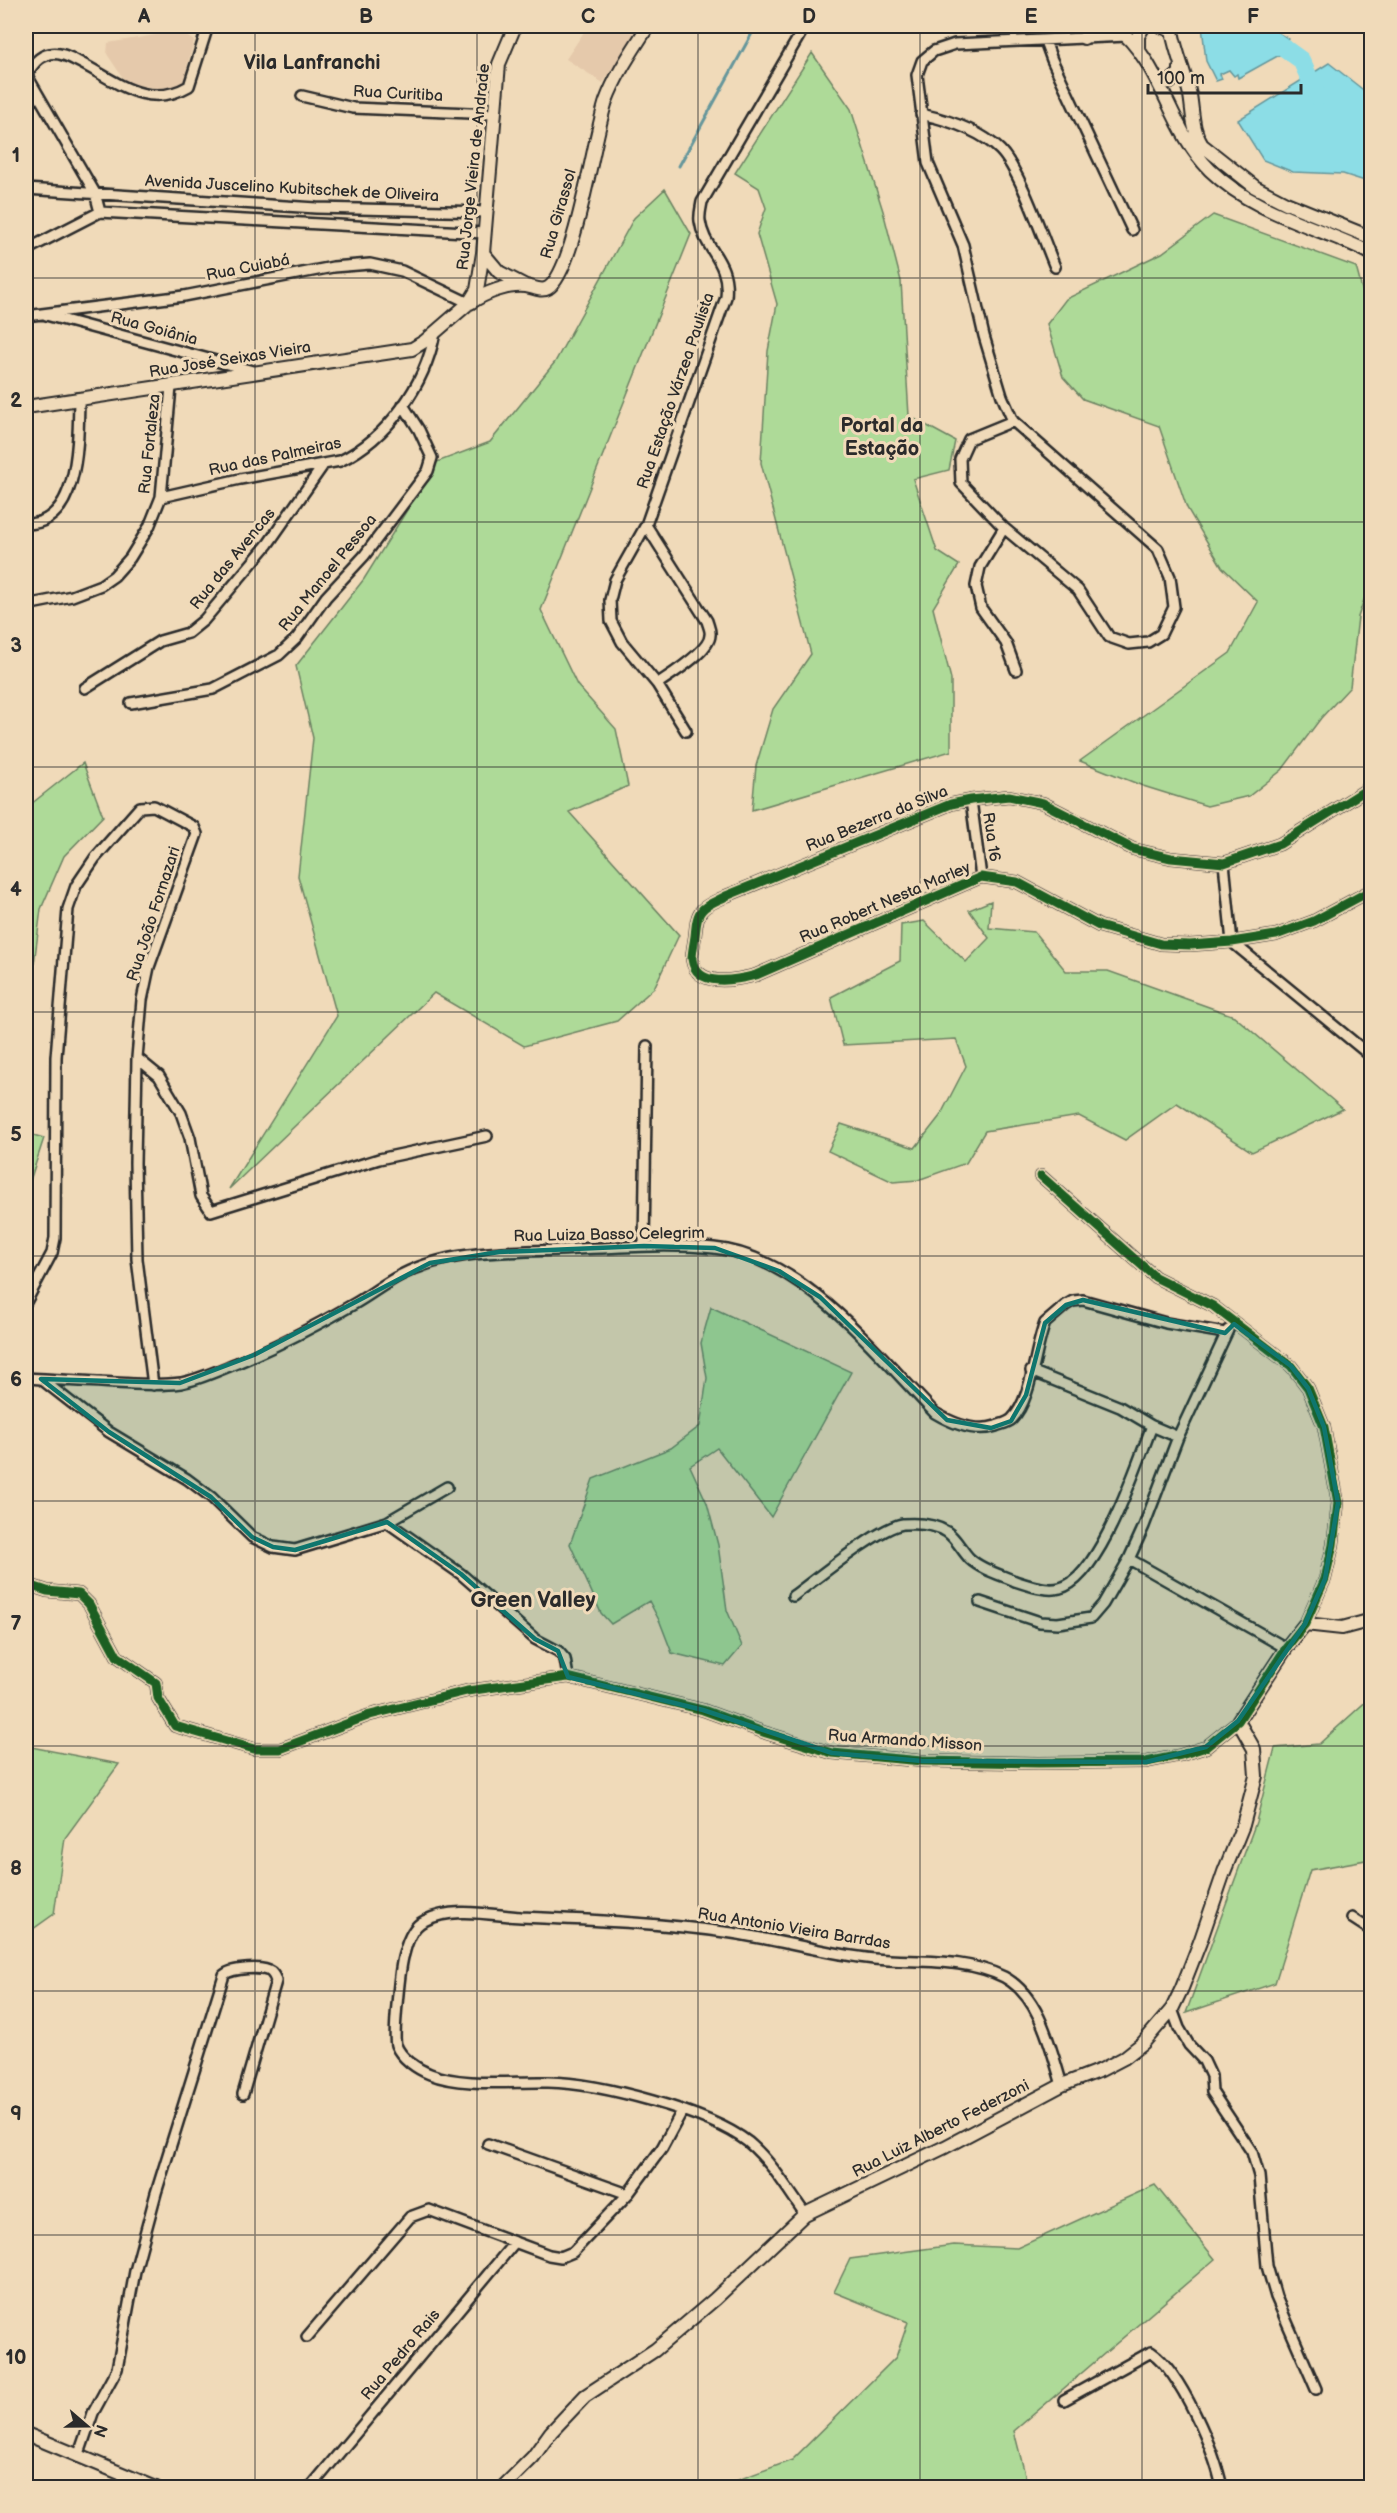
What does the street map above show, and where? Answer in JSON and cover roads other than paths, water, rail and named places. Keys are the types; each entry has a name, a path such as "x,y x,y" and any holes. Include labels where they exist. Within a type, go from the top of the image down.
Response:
{"street":[{"path":"26,250 100,212 95,194 26,75 35,61 51,54 68,56 140,94 175,94 189,86 208,26"},
{"name":"Rua Jorge Vieira de Andrade","path":"435,333 469,303 478,284 487,212 493,114 499,64 515,26"},
{"name":"Rua Girassol","path":"469,303 492,291 525,285 541,290 548,288 563,265 586,189 599,122 607,99 614,82 648,26"},
{"name":"Rua Estação Várzea Paulista","path":"686,731 657,684 622,642 611,621 610,600 615,579 646,525 726,297 726,273 699,219 702,202 805,26"},
{"path":"1084,38 1094,26"},
{"path":"1115,26 1138,49 1159,82 1174,117 1194,151 1209,169 1235,192 1266,209 1371,254"},
{"path":"1138,49 1138,36 1144,26"},
{"path":"1169,27 1190,95 1196,136 1202,145 1255,187 1286,203 1371,238"},
{"path":"1013,422 969,439 960,459 961,483 1004,528 1078,590 1109,636 1129,644 1148,642 1161,634 1174,607 1170,577 1158,549 1013,422 1002,396 984,336 963,245 928,164 917,75 922,61 934,51 955,44 1127,36"},
{"path":"1045,41 1132,230"},
{"path":"1159,82 1170,82 1180,73 1180,68"},
{"name":"Rua Curitiba","path":"302,96 353,108 493,114"},
{"path":"921,114 945,119 977,134 1000,150 1014,169 1055,267"},
{"name":"Avenida Juscelino Kubitschek de Oliveira","path":"26,189 316,208 487,212"},
{"path":"316,208 317,225"},
{"name":"Avenida Juscelino Kubitschek de Oliveira","path":"100,212 484,233"},
{"path":"483,253 498,272 525,285"},
{"name":"Rua Cuiabá","path":"26,316 184,296 333,267 370,264 402,271 469,303"},
{"name":"Rua Goiânia","path":"42,314 258,372"},
{"name":"Rua José Seixas Vieira","path":"26,407 412,349 435,333"},
{"name":"Rua das Palmeiras","path":"161,497 240,479 340,461 355,454 392,420 403,405 425,369 435,333"},
{"name":"Rua Fortaleza","path":"26,605 72,596 101,585 114,576 130,558 149,527 161,497 171,387"},
{"path":"26,524 35,524 51,516 63,503 70,487 75,466 80,398"},
{"name":"Rua Manoel Pessoa","path":"132,703 213,689 279,655 297,638 326,597 364,556 428,471 432,458 419,429 403,405"},
{"name":"Rua das Avencas","path":"86,688 160,641 188,633 204,620 268,544 324,464"},
{"path":"646,525 707,621 711,636 706,646 682,667 657,684"},
{"path":"1004,528 980,567 976,586 981,608 1006,643 1016,670"},
{"path":"1370,785 1371,799"},
{"name":"Rua Bezerra da Silva","path":"692,955 697,920 702,909 726,896 951,804 1009,796 1043,803 1133,849 1171,858 1224,863 1280,844 1370,785"},
{"name":"Rua 16","path":"970,800 981,877"},
{"name":"Rua João Fornazari","path":"26,1302 52,1253 55,1238 56,1057 68,909 76,886 95,858 140,807 154,806 194,826 197,834 149,968 142,1000 137,1058 135,1163 137,1259 153,1385"},
{"path":"1224,863 1232,942 1371,1057"},
{"name":"Rua Robert Nesta Marley","path":"692,955 694,967 707,978 737,980 756,975 981,877 1017,882 1099,926 1161,944 1232,942 1276,935 1314,921 1371,890"},
{"path":"644,1246 647,1046"},
{"path":"137,1058 159,1076 181,1113 190,1138 201,1196 208,1209 214,1212 379,1159 487,1136"},
{"path":"1041,1176 1155,1277 1213,1306 1291,1366 1308,1388 1324,1427 1338,1503 1333,1545 1325,1579 1305,1624 1286,1648 1238,1721"},
{"name":"Rua Luiza Basso Celegrim","path":"26,1378 153,1385 180,1383 201,1378 324,1322 401,1275 430,1263 449,1258 499,1252 644,1246 715,1248 757,1259 779,1270 820,1297 934,1413 964,1426 991,1428 1011,1421 1026,1395 1044,1323 1073,1301 1108,1306 1166,1323 1225,1333"},
{"path":"980,1602 1040,1622 1074,1622 1091,1618 1103,1604 1129,1559 1178,1437 1225,1333 1234,1324"},
{"path":"1031,1371 1120,1407 1152,1426 1178,1437"},
{"path":"41,1379 109,1432 211,1497 252,1537 273,1547 295,1550 387,1522 447,1486"},
{"path":"793,1596 878,1533 900,1525 925,1523 947,1532 971,1560 988,1570 1029,1586 1059,1589 1078,1579 1091,1563 1119,1508 1152,1426"},
{"path":"26,1584 47,1592 78,1594 89,1604 117,1656 156,1683 158,1698 175,1726 254,1749 280,1749 370,1716 467,1691 568,1677 565,1659 558,1651 536,1639 461,1574 387,1522"},
{"path":"1129,1559 1286,1648"},
{"path":"1305,1624 1342,1628 1371,1620"},
{"name":"Rua Armando Misson","path":"568,1677 703,1710 766,1733 832,1753 922,1761 1146,1762 1206,1747 1238,1721"},
{"name":"Rua Luiz Alberto Federzoni","path":"502,2487 533,2457 551,2432 585,2396 655,2350 715,2299 805,2214 945,2147 1062,2085 1101,2070 1124,2058 1143,2043 1172,2009 1200,1942 1243,1825 1256,1776 1254,1749 1238,1721"},
{"name":"Rua Antonio Vieira Barrdas","path":"682,2111 613,2091 556,2082 458,2081 430,2074 406,2059 394,2041 403,1956 410,1936 420,1922 453,1912 648,1923 733,1933 873,1959 933,1961 978,1967 1006,1978 1021,1991 1035,2012 1062,2085"},
{"path":"1352,1918 1371,1931"},
{"path":"78,2457 93,2413 117,2369 135,2271 156,2193 224,1975 234,1969 268,1970 276,1981 243,2094"},
{"path":"1172,2009 1179,2028 1211,2076 1212,2092 1252,2152 1256,2162 1267,2266 1276,2297 1316,2389"},
{"path":"307,2337 410,2217 429,2210 561,2257 573,2252 628,2194 662,2148 682,2111 725,2127 750,2144 765,2159 805,2214"},
{"path":"488,2144 628,2194"},
{"name":"Rua Pedro Rais","path":"310,2487 515,2242"},
{"path":"1064,2400 1151,2352 1160,2358 1194,2410 1218,2465 1222,2487"},
{"path":"26,2434 156,2487"}],"water":[{"path":"1202,26 1265,26 1289,39 1287,43 1283,43 1283,53 1238,78 1237,74 1234,76 1229,70 1220,74 1222,79 1216,81 1206,61"},
{"path":"1329,63 1371,96 1371,183 1343,174 1293,172 1263,160 1238,120"}],"waterway":[{"path":"679,166 756,26"},
{"path":"1222,26 1263,36 1276,42 1301,60 1318,97"}],"district":[{"name":"Vila Lanfranchi","path":"312,63"},
{"name":"Portal da Estação","path":"882,438"},
{"name":"Green Valley","path":"533,1600"}]}
